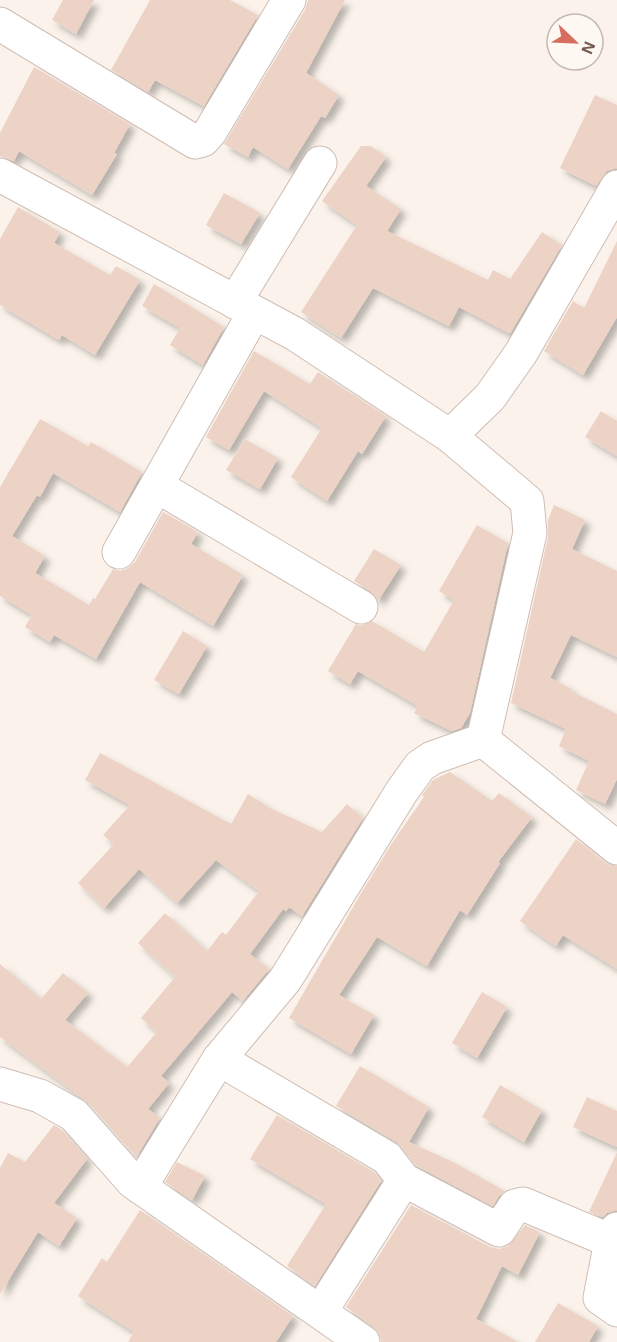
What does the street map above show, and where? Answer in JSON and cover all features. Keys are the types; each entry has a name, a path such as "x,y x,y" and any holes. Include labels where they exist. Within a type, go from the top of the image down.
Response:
{"street":[{"path":"0,24 195,142 203,140 210,132 290,0"},
{"path":"120,552 157,486 244,308 320,164"},
{"path":"0,175 295,334 450,436 527,501 530,533 483,740"},
{"path":"450,436 490,397 521,353 617,187"},
{"path":"157,486 361,608"},
{"path":"483,740 617,848"},
{"path":"140,1187 219,1059 285,980 396,800 420,766 432,758 483,740"},
{"path":"219,1059 387,1158 404,1180 499,1230 515,1206 524,1204 614,1235 600,1298 617,1310"},
{"path":"0,1084 40,1096 74,1115 133,1182 363,1342"},
{"path":"321,1311 404,1180"}],"building":[{"path":"63,0 94,0 76,34 52,20"},
{"path":"150,0 230,0 258,15 204,106 155,80 148,92 111,70"},
{"path":"308,0 345,0 306,73 339,95 325,118 321,116 288,169 253,147 248,157 224,144 305,10"},
{"path":"34,67 130,124 114,153 117,154 92,195 19,151 14,161 0,156 0,133"},
{"path":"595,95 617,105 617,168 607,171 596,186 560,168"},
{"path":"361,146 371,146 386,157 366,186 401,209 387,231 488,280 493,270 510,279 542,232 562,245 511,332 459,307 449,326 373,288 341,338 301,312 357,225 322,201"},
{"path":"224,193 260,213 241,244 206,225"},
{"path":"18,207 60,232 54,243 110,275 116,266 140,280 95,355 62,335 59,340 0,305 0,239"},
{"path":"617,241 617,317 583,375 544,351 573,301 584,308"},
{"path":"154,284 224,327 203,365 170,345 180,328 142,306"},
{"path":"254,351 310,384 318,372 386,416 362,454 358,451 327,501 291,477 322,428 264,391 229,450 206,437"},
{"path":"601,411 617,421 617,456 585,437"},
{"path":"40,419 88,446 91,442 142,472 120,512 53,473 40,497 37,495 12,536 45,556 35,573 89,605 113,569 120,571 135,562 163,512 198,532 191,544 243,575 213,626 140,582 96,659 54,635 50,642 25,627 32,615 0,596 0,487"},
{"path":"245,439 278,458 260,489 226,470"},
{"path":"554,505 585,520 572,549 617,571 617,657 571,635 550,678 617,714 617,779 605,804 576,790 589,761 559,746 566,729 511,703 548,537 548,520"},
{"path":"477,525 508,543 470,713 461,728 452,731 414,713 418,706 358,671 350,684 328,671 356,624 361,626 372,621 424,652 454,600 439,591"},
{"path":"374,549 401,565 378,601 371,591 354,581"},
{"path":"183,631 207,646 179,694 154,680"},
{"path":"100,753 231,824 248,794 270,808 322,832 347,804 363,818 302,916 289,907 286,911 283,909 250,954 269,969 243,1001 232,992 161,1076 169,1083 148,1109 160,1118 137,1156 88,1102 0,1037 0,964 41,999 63,973 88,993 65,1020 127,1067 157,1032 141,1018 175,977 138,943 165,913 207,951 222,932 226,935 259,891 216,860 177,903 139,869 104,908 78,883 114,844 103,835 130,805 85,780"},
{"path":"450,772 492,801 499,793 532,817 498,862 500,863 467,915 460,910 427,966 377,937 339,995 374,1015 351,1054 289,1018 360,895 424,797 422,795 433,780"},
{"path":"576,839 605,863 617,866 617,969 563,935 556,946 520,921"},
{"path":"482,992 507,1007 477,1058 452,1043"},
{"path":"360,1066 429,1107 409,1142 453,1162 505,1191 493,1206 416,1165 397,1142 336,1106"},
{"path":"500,1085 542,1110 524,1142 482,1117"},
{"path":"587,1097 617,1111 617,1147 573,1127"},
{"path":"277,1115 374,1172 381,1181 315,1286 287,1266 326,1204 250,1159"},
{"path":"54,1125 62,1130 87,1159 54,1203 77,1218 59,1246 38,1232 0,1294 0,1168 8,1153 25,1162"},
{"path":"617,1152 617,1210 603,1217 589,1212"},
{"path":"177,1162 205,1176 192,1200 165,1182"},
{"path":"411,1205 490,1247 499,1249 508,1246 525,1225 540,1232 518,1275 502,1266 476,1319 518,1342 381,1342 380,1334 374,1327 346,1307"},
{"path":"140,1210 293,1316 276,1342 128,1342 134,1332 78,1296 102,1258 107,1262"},
{"path":"558,1303 598,1326 589,1342 535,1342"}]}
